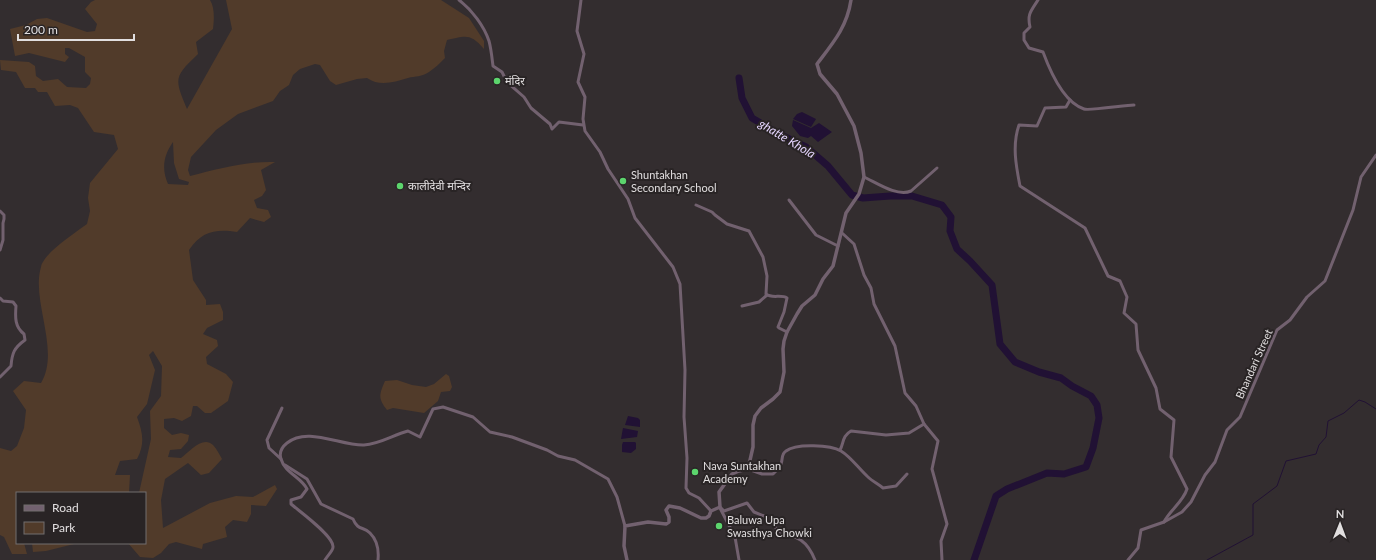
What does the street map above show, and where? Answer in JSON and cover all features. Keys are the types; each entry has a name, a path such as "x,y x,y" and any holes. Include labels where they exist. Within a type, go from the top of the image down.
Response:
{"street":[{"path":"460,0 470,9 489,42 493,66 502,72 507,82 524,97 531,108 550,124 552,129 559,122 583,125"},
{"path":"581,0 577,31 584,54 578,82 585,97 583,125 585,131 600,152 608,169 628,199 635,218 673,267 680,284 685,370 684,417 687,458 686,488 689,493 699,498 711,511"},
{"path":"748,469 753,447 753,425 755,416 761,408 780,392 784,372 783,349 787,332 802,306 815,295 823,279 833,266 846,213 859,194 864,177 861,152 854,126 837,94 820,74 818,64 841,30 849,13 851,0"},
{"path":"1038,0 1030,12 1028,18 1030,27 1024,33 1024,40 1029,48 1043,52 1053,77 1070,100 1085,110 1134,105"},
{"path":"1070,100 1066,107 1045,108 1038,126 1019,125 1015,136 1016,165 1020,186 1085,228 1108,276 1120,281 1127,296 1124,313 1136,324 1138,350 1156,388 1160,409 1174,420 1171,457 1187,489 1185,496 1168,515 1164,522"},
{"name":"Bhandari Street","path":"1128,560 1138,548 1141,530 1164,522 1182,512 1191,502 1205,475 1214,462 1227,430 1240,417 1278,330 1290,320 1307,297 1325,280 1353,210 1361,177 1376,155"},
{"path":"864,177 894,190 906,193 911,191 937,168"},
{"path":"789,200 816,235 838,246"},
{"path":"696,205 712,212 715,216 727,224 749,231 763,257 767,273 767,295"},
{"path":"0,212 4,215 3,240 0,250"},
{"path":"842,233 854,244 864,275 871,288 874,304 895,346 905,393 916,406 924,424 938,441 932,469 947,524 941,541 942,560"},
{"path":"742,306 757,303 767,295 784,296 787,298 784,312 778,325 779,328 787,332"},
{"path":"0,298 3,301 13,302 16,306 16,321 18,329 24,334 25,340 17,346 12,355 11,366 0,377"},
{"path":"325,560 332,549 330,538 309,518 291,504 291,500 301,497 307,489 305,485 290,473 283,464 280,452 284,445 294,437 299,436 324,437 340,442 364,445 380,442 396,434 408,431 420,437 433,409 443,407 473,417 490,432 512,437 547,450 558,456 575,460 608,479 617,497 625,526 624,546 626,560"},
{"path":"281,459 269,448 267,440 282,408"},
{"path":"840,450 846,434 851,431 886,435 909,433 924,424"},
{"path":"740,560 735,537 720,507 719,492 732,474 748,469 762,474 773,474 782,463 782,456 788,449 811,445 840,450 868,477 883,488 896,486 907,474"},
{"path":"283,464 307,479 321,504 353,519 356,526 370,533 379,548 378,560"},
{"path":"720,507 724,510 747,503 754,512 769,518 778,532 796,536 810,549 815,560"},
{"path":"625,526 648,522 666,524 669,522 669,517 666,510 669,506 680,508 701,518 706,518 709,516 711,511 720,507"}],"green space":[{"path":"95,0 210,0 212,3 214,18 213,29 196,42 198,54 184,68 179,78 178,84 187,109 232,29 226,0 441,0 469,18 484,41 484,49 475,40 467,37 447,40 444,51 445,58 429,72 424,75 387,83 372,81 367,78 357,79 336,85 330,81 320,65 315,64 300,69 293,75 289,85 280,91 273,101 238,114 216,130 191,157 188,170 190,176 243,164 275,162 261,170 266,190 262,196 254,200 257,208 268,210 271,217 264,222 250,218 237,232 216,231 204,235 189,250 193,280 206,300 206,305 220,304 223,312 223,320 207,328 203,334 217,340 218,346 206,357 207,364 226,374 233,382 228,401 211,413 205,413 197,406 193,406 191,416 182,421 174,418 164,419 164,428 172,435 181,433 189,435 188,441 181,449 170,450 168,457 181,458 201,443 209,442 217,450 222,459 209,473 201,475 188,463 165,479 161,500 163,528 210,503 236,496 253,497 275,485 277,489 266,506 251,505 251,514 247,522 233,520 225,527 227,537 203,544 202,549 176,542 169,544 161,553 153,558 140,557 129,544 146,544 146,492 139,492 151,439 150,411 161,396 162,366 153,351 149,355 155,370 147,404 137,417 142,433 140,454 137,459 120,461 115,475 130,475 129,492 16,492 16,544 24,544 27,554 12,554 4,537 0,535 0,448 11,451 17,446 24,428 26,410 13,391 24,381 41,383 46,371 48,357 47,343 39,284 41,265 51,252 87,224 90,211 88,198 90,183 118,149 114,135 94,132 78,108 70,105 55,106 47,92 38,92 35,88 25,88 16,72 1,70 0,60 29,62 35,66 36,76 43,81 58,79 67,87 86,88 90,84 91,78 85,72 85,57 69,48 65,48 65,54 69,57 65,62 29,53 15,56 10,29 26,25 37,19 47,18 87,32 95,31 97,24 85,9","holes":["173,142 174,163 179,179 189,182 188,185 168,184 164,167 167,152"]},
{"path":"446,374 449,376 452,387 450,391 441,392 438,401 424,413 393,408 387,410 382,402 380,396 385,381 397,380 412,385 426,387 434,384"},
{"path":"32,544 74,544 46,551 33,552"}],"shaded area":[{"path":"802,112 816,119 811,127 793,119 797,114"},
{"path":"793,120 811,128 819,123 832,132 818,142 811,136 808,138 800,136 792,126"},
{"path":"628,416 638,418 640,420 640,427 625,425"},
{"path":"623,428 638,431 637,437 621,439"},
{"path":"623,442 635,442 636,449 631,453 622,452"}],"waterway":[{"name":"ghatte Khola","path":"739,78 742,98 752,118 777,133 806,147 828,166 852,195 863,198 912,196 942,205 951,217 950,231 957,249 992,285 1000,344 1015,362 1039,372 1061,378 1072,386 1091,396 1097,405 1099,418 1093,448 1086,467 1064,474 1047,473 1007,489 996,496 974,560"},
{"path":"1207,560 1253,535 1253,504 1277,486 1286,461 1316,454 1319,445 1326,437 1328,421 1344,413 1359,400 1376,409"}],"place":[{"name":"मंदिर","path":"497,81"},
{"name":"Shuntakhan Secondary School","path":"623,181"},
{"name":"कालीदेवी मन्दिर","path":"400,186"},
{"name":"Nava Suntakhan Academy","path":"695,472"},
{"name":"Baluwa Upa Swasthya Chowki","path":"719,526"}]}
